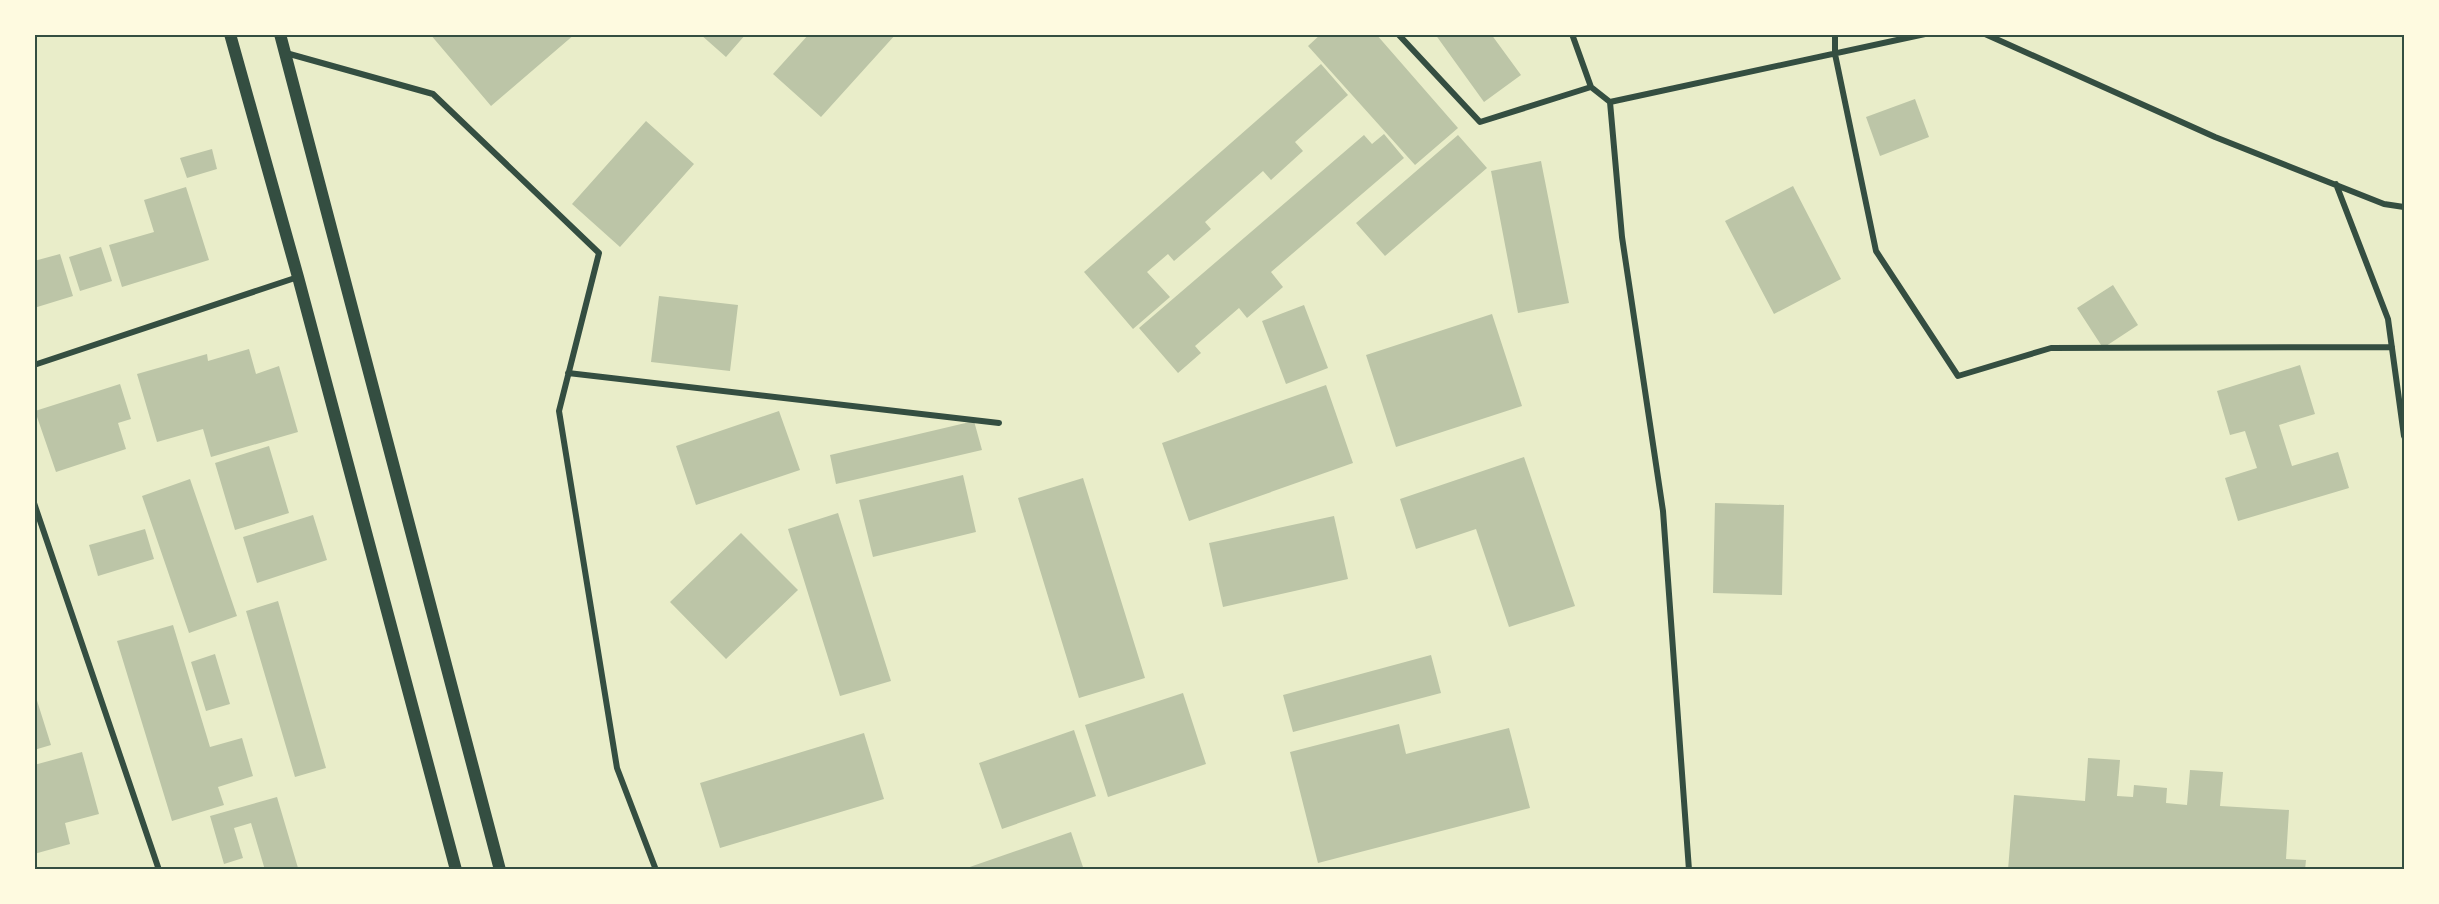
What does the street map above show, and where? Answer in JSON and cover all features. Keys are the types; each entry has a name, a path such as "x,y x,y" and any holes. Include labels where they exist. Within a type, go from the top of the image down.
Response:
{"main road":[{"path":"230,34 298,277 456,870"},
{"path":"280,34 500,870"}],"street":[{"path":"1398,34 1480,122 1591,87"},
{"path":"1572,34 1591,87 1610,102 1622,237 1663,511 1689,870"},
{"path":"1835,34 1834,54 1876,251 1958,376 2051,348 2392,347"},
{"path":"1610,102 1924,34"},
{"path":"1984,34 2005,38 2215,137 2384,204 2404,207"},
{"path":"285,53 433,94 599,253 559,411 617,768 656,870"},
{"path":"2336,184 2388,319 2404,436"},
{"path":"34,365 298,277"},
{"path":"568,373 999,423"},
{"path":"34,503 159,870"}],"building":[{"path":"430,34 575,34 491,106"},
{"path":"700,34 746,34 726,57"},
{"path":"809,34 896,34 821,117 773,74"},
{"path":"1321,34 1376,34 1458,128 1415,165 1308,46"},
{"path":"1435,34 1491,34 1521,75 1484,102"},
{"path":"1321,64 1348,95 1295,142 1303,151 1271,180 1263,171 1205,222 1211,229 1174,261 1168,254 1147,272 1170,297 1133,329 1084,272"},
{"path":"1915,99 1929,137 1880,156 1866,117"},
{"path":"646,121 694,164 620,247 572,204"},
{"path":"1384,134 1404,158 1271,272 1283,287 1247,318 1239,308 1195,346 1201,353 1178,373 1139,328 1364,135 1372,144"},
{"path":"1458,135 1487,168 1385,256 1356,223"},
{"path":"212,149 217,169 187,178 180,158"},
{"path":"1541,161 1569,303 1518,313 1491,171"},
{"path":"1793,186 1841,279 1774,314 1725,221"},
{"path":"186,187 209,260 122,287 109,245 154,232 144,200"},
{"path":"101,247 112,281 80,291 69,257"},
{"path":"60,254 73,296 34,308 34,261"},
{"path":"2113,285 2138,325 2103,348 2077,308"},
{"path":"659,296 738,305 730,371 651,362"},
{"path":"1304,305 1328,368 1286,384 1262,321"},
{"path":"1492,314 1522,406 1396,447 1366,355"},
{"path":"249,349 256,374 279,366 298,432 211,457 203,429 157,442 137,374 207,354 208,361"},
{"path":"2300,365 2315,414 2279,425 2292,466 2338,452 2349,488 2238,521 2225,478 2257,468 2245,431 2230,435 2217,391"},
{"path":"120,384 131,419 118,423 126,449 56,472 35,411"},
{"path":"1326,385 1353,463 1189,521 1162,443"},
{"path":"779,411 800,470 696,505 676,446"},
{"path":"974,421 982,450 836,484 830,455"},
{"path":"269,446 289,513 235,530 215,463"},
{"path":"1524,457 1575,606 1509,627 1476,529 1416,549 1400,499"},
{"path":"963,475 976,532 873,557 859,500"},
{"path":"1083,478 1145,678 1079,698 1018,498"},
{"path":"190,479 237,616 189,633 142,496"},
{"path":"1715,503 1784,505 1782,595 1713,593"},
{"path":"838,513 891,681 840,696 788,529"},
{"path":"313,515 327,560 257,583 243,537"},
{"path":"1334,516 1348,579 1223,607 1209,543"},
{"path":"145,529 154,559 98,576 89,545"},
{"path":"741,533 798,590 726,659 670,602"},
{"path":"278,601 326,768 295,777 246,611"},
{"path":"173,625 210,747 242,738 253,776 218,787 224,805 172,821 117,641"},
{"path":"215,654 230,704 206,711 191,662"},
{"path":"1431,655 1441,693 1293,732 1283,695"},
{"path":"34,691 51,745 34,750"},
{"path":"1183,693 1206,764 1108,797 1085,725"},
{"path":"1399,724 1406,754 1509,728 1530,808 1318,863 1290,752"},
{"path":"1074,730 1096,796 1002,829 979,763"},
{"path":"864,733 884,799 720,848 700,783"},
{"path":"82,752 99,814 65,823 70,844 34,854 34,765"},
{"path":"2088,758 2120,760 2117,796 2133,797 2134,785 2167,788 2166,803 2187,805 2190,770 2223,772 2220,806 2289,810 2286,859 2306,860 2305,870 2008,870 2014,795 2085,801"},
{"path":"277,797 298,868 265,870 251,823 234,828 243,858 224,864 210,816"},
{"path":"1071,832 1084,870 964,870 964,869"}]}
